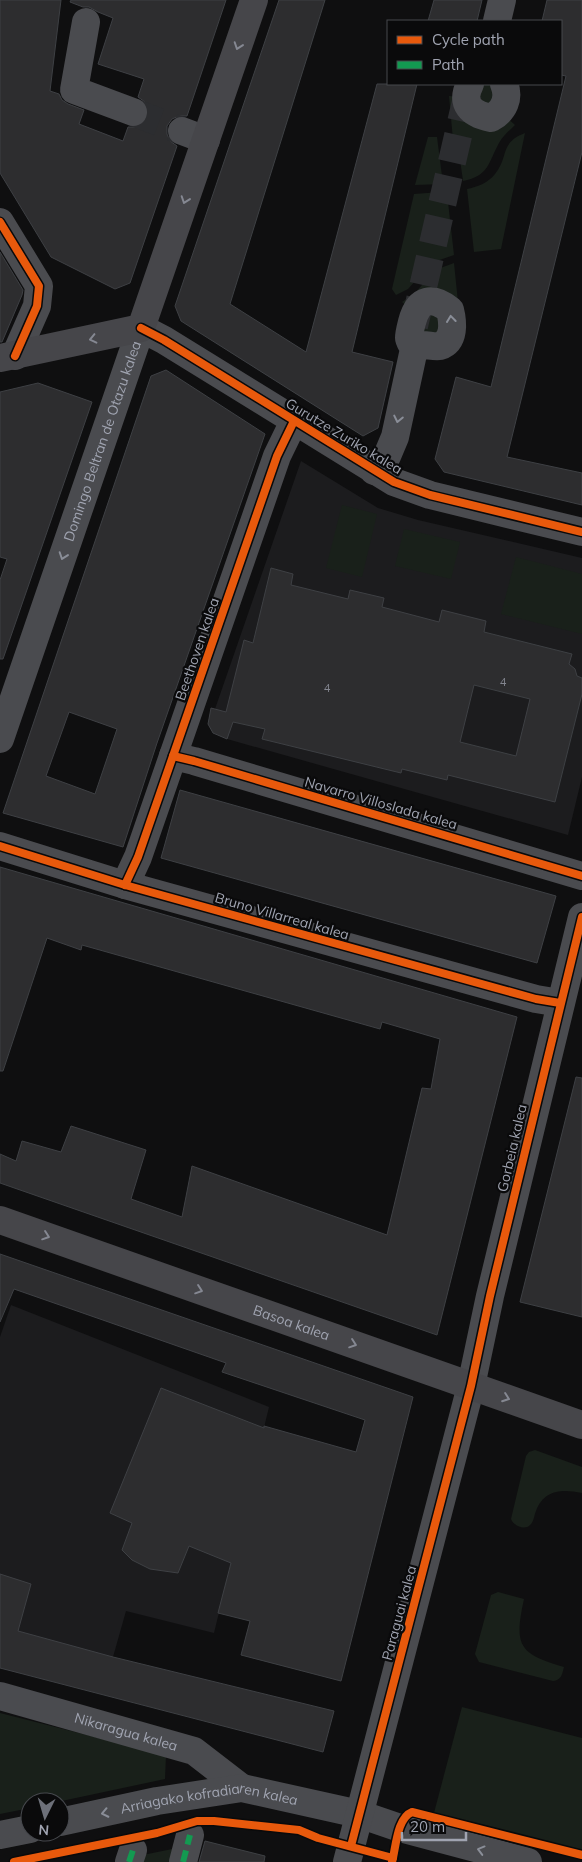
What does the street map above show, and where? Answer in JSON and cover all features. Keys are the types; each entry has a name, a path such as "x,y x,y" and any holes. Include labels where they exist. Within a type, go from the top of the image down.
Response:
{"main road":[{"name":"Domingo Beltran de Otazu kalea","path":"141,328 194,136 254,0"},
{"path":"8,357 141,328"},
{"name":"Basoa kalea","path":"0,1220 582,1425"}],"street":[{"path":"497,20 502,0"},
{"path":"86,22 74,90 133,112"},
{"path":"470,85 466,98 470,108 480,115 491,118 501,113 506,101 504,85"},
{"path":"0,222 39,286 40,296 37,306 8,357"},
{"path":"374,470 387,456 395,436 414,349 409,338 415,312 419,304 429,301 442,304 450,310 452,333 440,346 424,345"},
{"name":"Gurutze Zuriko kalea","path":"141,328 171,344 394,482 430,495 582,532"},
{"name":"Domingo Beltran de Otazu kalea","path":"0,739 141,328"},
{"name":"Beethoven kalea","path":"125,885 138,857 277,456 294,421"},
{"name":"Navarro Villoslada kalea","path":"173,756 582,876"},
{"name":"Bruno Villarreal kalea","path":"0,846 125,885 536,999 560,1003"},
{"name":"Gorbeia kalea","path":"471,1386 490,1296 582,917"},
{"name":"Paraguai kalea","path":"347,1862 471,1386"},
{"name":"Nikaragua kalea","path":"0,1696 194,1751 242,1788"},
{"name":"Arriagako kofradiaren kalea","path":"70,1820 157,1801 242,1788 359,1814 400,1828 528,1862"},
{"path":"0,1835 20,1831"},
{"path":"183,1862 190,1835"}],"shaded area":[{"path":"478,85 496,85 489,112 473,90"},
{"path":"449,96 466,99 484,106 502,115 515,125 501,140 487,168 478,176 463,181 459,152 454,151"},
{"path":"525,133 501,249 474,252 467,189 489,180 499,168 511,141"},
{"path":"428,137 437,137 443,184 415,185"},
{"path":"441,192 443,203 448,202 454,255 431,263 408,289 396,295 392,289 414,194"},
{"path":"454,263 458,302 408,307 402,302 415,293 435,270"},
{"path":"427,309 447,322 429,341 416,321"},
{"path":"301,461 378,508 418,520 582,558 582,777 568,835 227,739 213,733 208,724 211,708 215,709"},
{"path":"342,505 377,514 362,577 326,568"},
{"path":"404,529 460,542 451,579 395,566"},
{"path":"516,557 582,574 582,634 501,614"},
{"path":"11,1305 269,1407 214,1633 126,1611 113,1657 107,1695 0,1668 0,1337"},
{"path":"535,1450 582,1467 582,1493 561,1491 549,1495 539,1504 531,1524 528,1527 522,1527 516,1525 511,1519 526,1456 529,1452"},
{"path":"498,1592 524,1599 520,1627 520,1637 523,1645 528,1652 537,1657 564,1667 562,1675 558,1680 553,1681 479,1662 475,1654 491,1595"},
{"path":"462,1707 582,1738 582,1852 434,1813"},
{"path":"0,1713 166,1755 165,1779 70,1799 70,1792 20,1792 20,1810 0,1814"},
{"path":"182,1847 178,1862 136,1862 138,1856"}],"building":[{"path":"0,0 61,0 50,91 59,94 62,100 68,104 84,110 79,124 123,141 128,127 143,124 148,117 145,102 138,97 144,79 98,64 113,18 89,7 83,7 70,2 71,0 226,0 187,116 179,116 172,119 167,126 167,134 170,141 177,146 130,283 115,289 51,257 0,173"},
{"path":"279,0 325,0 230,304 306,352 377,84 417,85 352,352 393,362 378,428 363,436 181,321 175,306"},
{"path":"434,0 482,0 477,20 428,20"},
{"path":"547,0 582,0 582,152 507,457 582,473 582,505 444,472 435,459 456,377 491,387 566,76 562,75 562,20 542,20"},
{"path":"0,252 23,290 2,342 0,342"},
{"path":"166,370 265,434 157,743 123,847 3,813 151,376","holes":["69,712 117,729 95,794 46,776"]},
{"path":"38,383 92,402 3,659 0,659 0,580 7,559 0,557 0,392"},
{"path":"271,568 293,574 291,585 348,599 350,590 384,598 382,607 439,622 442,610 486,621 484,632 572,654 569,664 575,669 577,676 582,678 582,694 555,802 448,775 447,780 402,769 401,773 262,739 265,729 233,722 227,739 213,733 208,724 211,708 226,712 244,640 253,643","holes":["474,685 530,699 516,756 460,742"]},
{"path":"180,790 556,896 537,963 161,858"},
{"path":"0,867 517,1017 437,1335 0,1183 0,1154 16,1161 22,1141 61,1152 71,1126 146,1150 131,1199 182,1217 192,1166 387,1235 422,1088 431,1089 440,1039 382,1022 380,1029 82,945 81,950 47,938 3,1071 0,1071"},
{"path":"576,1077 582,1078 582,1317 520,1302"},
{"path":"0,1254 413,1397 341,1681 241,1655 250,1621 218,1613 231,1563 189,1546 178,1573 150,1569 132,1560 122,1550 132,1523 110,1513 161,1388 264,1428 264,1426 356,1452 365,1420 222,1372 226,1363 14,1289 0,1322"},
{"path":"0,1574 31,1584 18,1631 113,1657 334,1711 323,1752 0,1668"},
{"path":"205,1841 265,1856 264,1862 199,1862"}],"tunnel":[{"path":"414,326 470,85"},
{"path":"133,112 182,131"}],"marked path":[{"path":"183,1862 190,1835"},
{"path":"129,1862 133,1850"}],"cycle path":[{"path":"0,222 39,286 37,306 15,356"},
{"path":"141,328 164,340 394,482 430,495 582,532"},
{"path":"125,885 138,857 277,456 294,421"},
{"path":"173,756 582,876"},
{"path":"0,846 125,885 536,999 560,1003"},
{"path":"351,1846 471,1386 490,1296 582,917"},
{"path":"392,1862 400,1827 403,1820 412,1812 582,1855"},
{"path":"14,1862 157,1833 197,1821 299,1830 318,1838 393,1858"}]}
